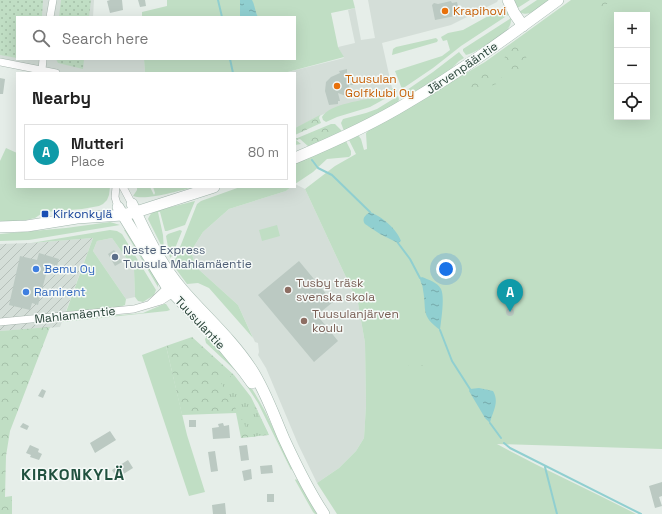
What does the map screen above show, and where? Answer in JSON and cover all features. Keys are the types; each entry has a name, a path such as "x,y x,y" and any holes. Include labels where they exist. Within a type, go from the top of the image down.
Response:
{"main road":[{"path":"508,0 522,26"},
{"name":"Järvenpääntie","path":"296,158 362,128 407,104 464,68 558,0"},
{"path":"0,227 27,226 120,211 175,199 211,188"},
{"name":"Tuusulantie","path":"134,208 174,287"},
{"name":"Tuusulantie","path":"120,211 174,287 242,355 273,408 299,472 324,514"}],"street":[{"path":"50,16 52,0"},
{"path":"42,70 44,60"},
{"path":"0,62 51,72"},
{"path":"116,188 115,197 120,211"},
{"path":"124,188 134,208"},
{"name":"Mahlamäentie","path":"0,322 134,309 149,306 174,287"}],"shaded area":[{"path":"0,0 94,0 93,16 16,16 16,60 144,60 145,72 38,72 0,65"},
{"path":"368,0 498,0 497,2 451,25 382,43 392,88 380,96 338,107 296,128 296,72 288,72 344,58 338,47 355,43 348,10 355,8 361,40 375,38"},
{"name":"Tuusulanjärven koulu","path":"296,184 305,189 358,303 365,343 366,405 364,438 356,451 339,468 317,483 298,444 266,368 258,355 258,343 255,342 238,305 196,267 191,251 203,232 229,209 286,191 290,188 296,188"},
{"path":"93,238 60,327 0,331 0,244"},
{"path":"112,238 134,269 135,297 126,299 93,251 97,241"}],"green space":[{"path":"0,0 43,0 42,16 16,16 16,58 0,55"},
{"path":"61,0 91,0 89,16 59,16"},
{"path":"167,0 353,0 355,8 331,13 338,47 344,57 288,72 145,72 144,60 296,60 296,16 142,16 142,12 167,6"},
{"path":"513,0 530,0 516,9"},
{"path":"537,0 550,0 531,13 528,14 519,12"},
{"path":"571,0 662,0 662,449 497,444 636,514 337,514 317,483 339,468 356,451 364,438 366,405 365,343 358,303 305,189 335,166 356,154 349,140 358,135 361,139 364,150 367,149 366,133 485,62"},
{"path":"600,0 608,0 605,13 598,12"},
{"path":"614,0 625,0 613,11"},
{"path":"501,9 508,10 508,15 461,46 433,68 402,89 395,71 442,56 450,50 447,40 443,41 441,37 448,33 463,30"},
{"path":"511,18 510,26 496,39 482,48 466,55 463,49"},
{"path":"436,38 438,40 437,42 392,55 393,49 396,47"},
{"path":"516,45 528,53 520,73 503,68 505,56"},
{"path":"459,52 464,58 446,74 409,96 405,94 404,92"},
{"path":"56,60 84,60 83,69 58,63"},
{"path":"488,72 501,75 503,82 471,92 466,81"},
{"path":"392,88 397,90 397,92 370,107 326,122 323,120 322,117 326,112 332,109 348,103 373,98 386,93"},
{"path":"398,96 398,103 344,131 341,123 343,119 377,109"},
{"path":"320,115 319,118 321,123 296,135 296,127"},
{"path":"331,124 335,124 342,131 309,147 300,139 296,140 296,139"},
{"path":"296,140 301,144 296,145"},
{"path":"346,141 351,151 351,155 349,157 327,159 313,172 296,183 296,162"},
{"path":"6,148 16,153 16,188 110,188 109,195 107,200 99,206 44,212 35,218 0,223 0,161"},
{"path":"137,188 150,188 154,195 153,188 191,188 146,197 133,196"},
{"path":"237,188 290,188 286,191 229,209 203,232 191,251 196,267 238,305 253,338 209,288 198,283 187,284 173,265 197,204 201,201"},
{"path":"195,201 185,225 167,231 165,231 160,212 158,212 163,235 164,251 148,219 150,215 155,211"},
{"path":"110,222 120,225 29,240 0,241 0,234"},
{"path":"277,225 280,236 262,241 259,230"},
{"path":"126,229 158,282 158,287 124,230"},
{"path":"110,230 117,231 122,234 156,290 154,295 143,302 138,301 135,297 134,269 112,238 97,241 93,251 126,299 125,305 120,307 66,312 93,238 31,243"},
{"path":"180,230 182,231 170,258 166,236"},
{"path":"166,304 170,310 167,311 62,322 62,320 143,313"},
{"path":"50,327 10,431 6,456 5,497 12,496 12,514 0,514 0,331"},
{"path":"208,335 225,353 249,384 263,407 292,469 291,470 258,403 239,374 206,343 205,339"},
{"path":"192,337 234,375 251,397 269,435 241,438 236,413 182,415 166,346"},
{"path":"166,346 187,435 205,492 189,496 142,355"},
{"path":"413,363 419,363 429,370 428,375 418,370 408,369 408,366"},
{"path":"224,369 249,397 268,433 253,437 249,435 242,419 218,378 219,374"},
{"path":"296,479 317,514 313,512 295,480"}],"water":[{"path":"240,0 252,0 258,16 240,16"},
{"path":"370,212 388,224 396,232 401,241 398,243 365,224 364,218"},
{"path":"422,277 435,283 441,289 443,303 440,330 429,320 427,316 423,288 420,279"},
{"path":"479,388 493,391 495,395 496,403 490,423 485,418 469,391 470,389"}],"building":[{"path":"122,0 123,10 110,13 107,1"},
{"path":"138,0 145,0 146,6 140,7"},
{"path":"451,1 452,3 457,2 460,15 435,20 432,5 434,3 438,4"},
{"path":"347,69 347,73 350,73 353,85 349,85 350,90 346,96 338,93 340,101 338,101 338,104 329,105 325,91 326,82 331,77 340,73 339,71"},
{"path":"0,78 5,79 3,94 0,94"},
{"path":"114,250 122,262 115,266 108,254"},
{"path":"39,253 59,259 57,266 49,263 38,305 32,303 30,310 9,305 20,256 37,260"},
{"path":"299,261 333,302 317,315 338,341 314,362 258,295"},
{"path":"510,308 513,309 513,315 510,316 507,315 506,312 507,309"},
{"path":"42,389 46,391 43,398 38,396"},
{"path":"189,420 196,420 196,427 189,427"},
{"path":"23,423 29,426 27,430 20,427"},
{"path":"223,423 224,426 229,425 230,438 213,439 212,428 219,427 218,424"},
{"path":"110,431 116,440 95,453 90,443"},
{"path":"30,445 39,449 38,452 42,454 39,460 30,457 31,455 26,453"},
{"path":"247,445 249,460 241,461 239,446"},
{"path":"215,451 218,471 211,472 208,452"},
{"path":"128,460 133,468 117,478 112,470"},
{"path":"272,465 273,473 261,474 260,466"},
{"path":"251,469 252,479 244,481 242,471"},
{"path":"662,482 662,496 659,497 662,506 655,508 649,486"},
{"path":"267,494 274,494 274,502 267,502"},
{"path":"225,503 226,514 213,514 212,505"}],"waterway":[{"path":"218,0 222,16"},
{"path":"230,60 233,72"},
{"path":"312,160 318,168 332,175 370,212"},
{"path":"398,243 410,259 420,278"},
{"path":"440,330 452,361 470,389"},
{"path":"490,423 501,438"},
{"path":"504,443 510,448 641,514"},
{"path":"545,467 557,514"}],"place":[{"name":"Krapihovi","path":"445,11"},
{"name":"Tuusulan Golfklubi Oy","path":"337,86"},
{"name":"Kirkonkylä","path":"45,214"},
{"name":"Neste Express Tuusula Mahlamäentie","path":"115,257"},
{"name":"Bemu Oy","path":"36,269"},
{"name":"Tusby träsk svenska skola","path":"288,290"},
{"name":"Ramirent","path":"26,292"},
{"name":"Mutteri","path":"510,312"},
{"name":"Tuusulanjärven koulu","path":"304,321"}],"district":[{"name":"KIRKONKYLÄ","path":"73,474"}]}
